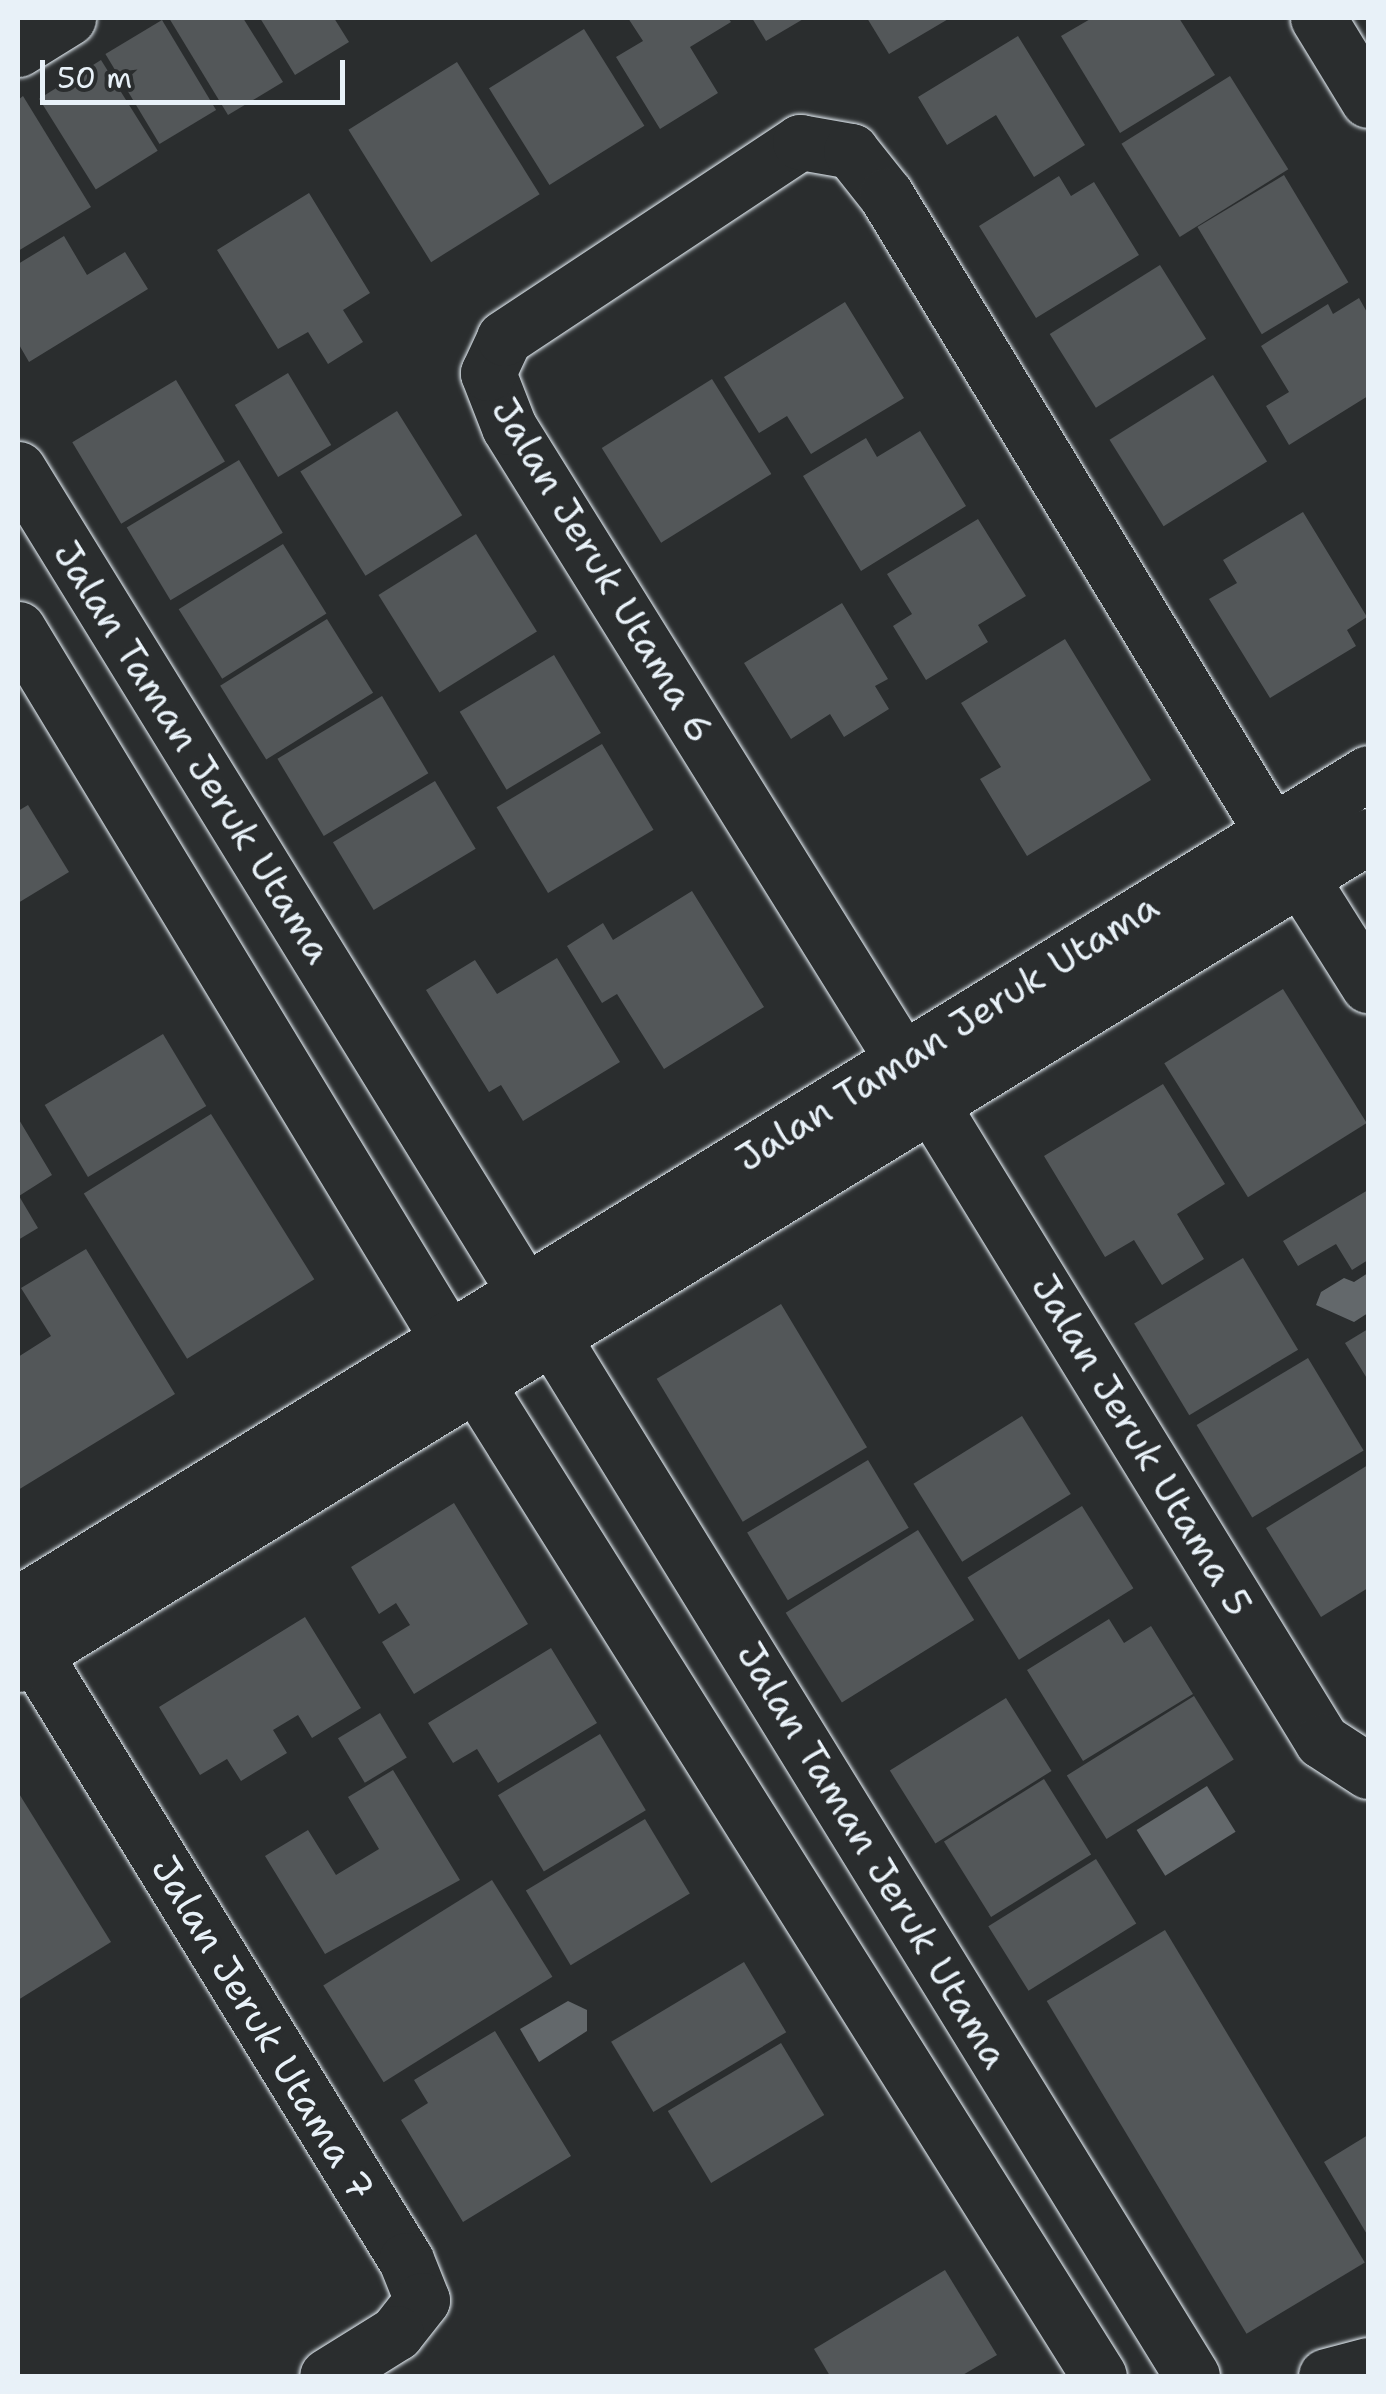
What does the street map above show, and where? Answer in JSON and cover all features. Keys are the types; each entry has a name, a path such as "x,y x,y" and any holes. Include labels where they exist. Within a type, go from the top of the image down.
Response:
{"street":[{"path":"18,49 68,18"},
{"path":"1318,18 1368,100"},
{"name":"Jalan Jeruk Utama 6","path":"916,1082 509,427 488,374 504,338 800,142 851,151 886,195 1272,832"},
{"name":"Jalan Taman Jeruk Utama","path":"18,469 1192,2376"},
{"path":"18,629 462,1361 1099,2376"},
{"path":"80,731 152,688"},
{"name":"Jalan Taman Jeruk Utama","path":"916,1082 1272,832 1368,773"},
{"name":"Jalan Taman Jeruk Utama","path":"23,1640 540,1312 916,1082 1300,878 1368,836"},
{"path":"1300,878 1368,985"},
{"name":"Jalan Jeruk Utama 5","path":"916,1082 1322,1742 1368,1771"},
{"name":"Jalan Jeruk Utama 7","path":"23,1640 406,2260 422,2300 396,2333 328,2376"},
{"path":"1326,2376 1368,2365"}],"shaded area":[{"path":"1368,1273 1368,1313 1354,1322 1316,1305 1321,1292 1344,1278 1354,1282"},
{"path":"1207,1786 1236,1832 1165,1876 1137,1830"},
{"path":"568,2001 587,2010 587,2031 539,2062 520,2029"}],"building":[{"path":"169,18 243,18 283,82 228,115"},
{"path":"260,18 334,18 349,42 295,75"},
{"path":"628,18 728,18 731,22 690,47 718,93 660,129 616,57 643,41"},
{"path":"752,18 805,18 766,41"},
{"path":"867,18 950,18 889,54"},
{"path":"1092,18 1179,18 1215,75 1120,133 1061,36"},
{"path":"162,20 216,110 160,144 105,54"},
{"path":"584,29 644,126 549,185 489,88"},
{"path":"1018,36 1085,145 1034,177 996,115 947,145 918,97"},
{"path":"101,60 158,151 96,189 39,99"},
{"path":"457,62 540,194 431,262 348,130"},
{"path":"1230,76 1288,169 1180,237 1121,144"},
{"path":"23,96 91,207 18,251 18,100"},
{"path":"1284,175 1348,282 1262,334 1197,227"},
{"path":"1059,176 1071,196 1094,182 1139,255 1036,318 979,226"},
{"path":"309,193 370,293 343,310 363,342 328,364 308,332 278,349 217,250"},
{"path":"64,236 87,275 125,252 148,289 29,362 18,343 18,264"},
{"path":"1160,265 1206,339 1096,408 1050,334"},
{"path":"1359,298 1368,314 1368,396 1289,445 1266,406 1289,392 1261,346 1328,304 1333,314"},
{"path":"845,302 904,398 811,454 787,416 759,433 724,377"},
{"path":"288,373 331,445 278,477 235,405"},
{"path":"1213,375 1267,462 1164,526 1110,440"},
{"path":"712,379 771,474 661,543 602,448"},
{"path":"176,380 225,461 121,524 72,442"},
{"path":"397,411 462,515 366,576 300,471"},
{"path":"920,431 966,506 861,571 803,476 866,438 877,457"},
{"path":"239,460 283,533 170,600 127,527"},
{"path":"1303,512 1367,617 1347,630 1356,646 1270,698 1209,599 1237,583 1223,560"},
{"path":"978,519 1026,596 978,625 988,642 926,680 893,626 912,614 887,574"},
{"path":"476,534 537,632 439,692 378,595"},
{"path":"283,544 326,614 222,679 179,609"},
{"path":"842,603 888,679 875,686 889,709 844,737 830,714 791,739 744,663"},
{"path":"327,619 373,693 266,760 220,686"},
{"path":"1065,639 1151,780 1027,856 980,779 1001,767 961,703"},
{"path":"554,655 601,733 507,790 460,712"},
{"path":"382,696 428,773 324,836 277,759"},
{"path":"602,744 654,830 548,893 497,807"},
{"path":"435,781 476,849 374,910 333,842"},
{"path":"28,805 69,872 18,903 18,811"},
{"path":"692,891 764,1007 664,1069 617,994 602,1003 567,946 603,923 613,940"},
{"path":"557,958 620,1062 523,1121 501,1085 489,1092 426,990 475,960 497,994"},
{"path":"1283,989 1367,1123 1248,1197 1164,1063"},
{"path":"163,1034 206,1106 88,1177 45,1105"},
{"path":"1163,1084 1225,1184 1177,1214 1204,1259 1162,1285 1134,1240 1105,1257 1044,1156"},
{"path":"211,1114 314,1279 187,1359 84,1193"},
{"path":"18,1118 52,1175 19,1196 38,1228 18,1240"},
{"path":"1368,1190 1368,1260 1352,1270 1336,1244 1298,1266 1283,1241"},
{"path":"86,1249 175,1394 18,1490 18,1357 51,1336 21,1288"},
{"path":"1243,1258 1298,1350 1189,1415 1134,1323"},
{"path":"781,1304 867,1447 743,1522 657,1379"},
{"path":"1368,1329 1368,1380 1345,1343"},
{"path":"1308,1358 1364,1451 1252,1518 1197,1425"},
{"path":"1022,1416 1071,1494 962,1562 913,1484"},
{"path":"868,1460 909,1528 788,1600 747,1533"},
{"path":"1368,1465 1368,1588 1321,1617 1266,1528"},
{"path":"454,1503 528,1624 414,1694 382,1642 410,1625 396,1603 379,1614 351,1567"},
{"path":"1082,1506 1133,1588 1019,1660 968,1578"},
{"path":"918,1530 974,1620 842,1703 786,1613"},
{"path":"305,1617 361,1708 312,1738 298,1715 273,1730 287,1753 241,1781 227,1759 200,1775 159,1707"},
{"path":"1109,1619 1124,1643 1151,1626 1193,1694 1083,1761 1027,1670"},
{"path":"551,1648 597,1723 498,1783 477,1749 453,1763 428,1723"},
{"path":"1194,1696 1234,1760 1107,1839 1067,1775"},
{"path":"1006,1698 1052,1771 935,1844 890,1771"},
{"path":"380,1713 407,1758 365,1783 338,1738"},
{"path":"600,1734 646,1810 544,1872 498,1795"},
{"path":"393,1770 460,1880 325,1954 265,1856 308,1830 336,1875 379,1849 348,1797"},
{"path":"1044,1779 1091,1854 991,1917 944,1842"},
{"path":"18,1792 111,1942 18,2000"},
{"path":"645,1819 690,1894 571,1965 526,1891"},
{"path":"1096,1859 1136,1923 1029,1991 988,1926"},
{"path":"492,1880 552,1977 384,2082 323,1985"},
{"path":"1165,1930 1365,2263 1247,2334 1047,2001"},
{"path":"744,1962 786,2032 653,2112 611,2042"},
{"path":"495,2031 571,2156 463,2222 401,2120 428,2103 414,2080"},
{"path":"781,2043 824,2115 711,2183 668,2111"},
{"path":"1368,2135 1368,2236 1324,2162"},
{"path":"945,2270 997,2355 961,2376 830,2376 814,2349"}]}
